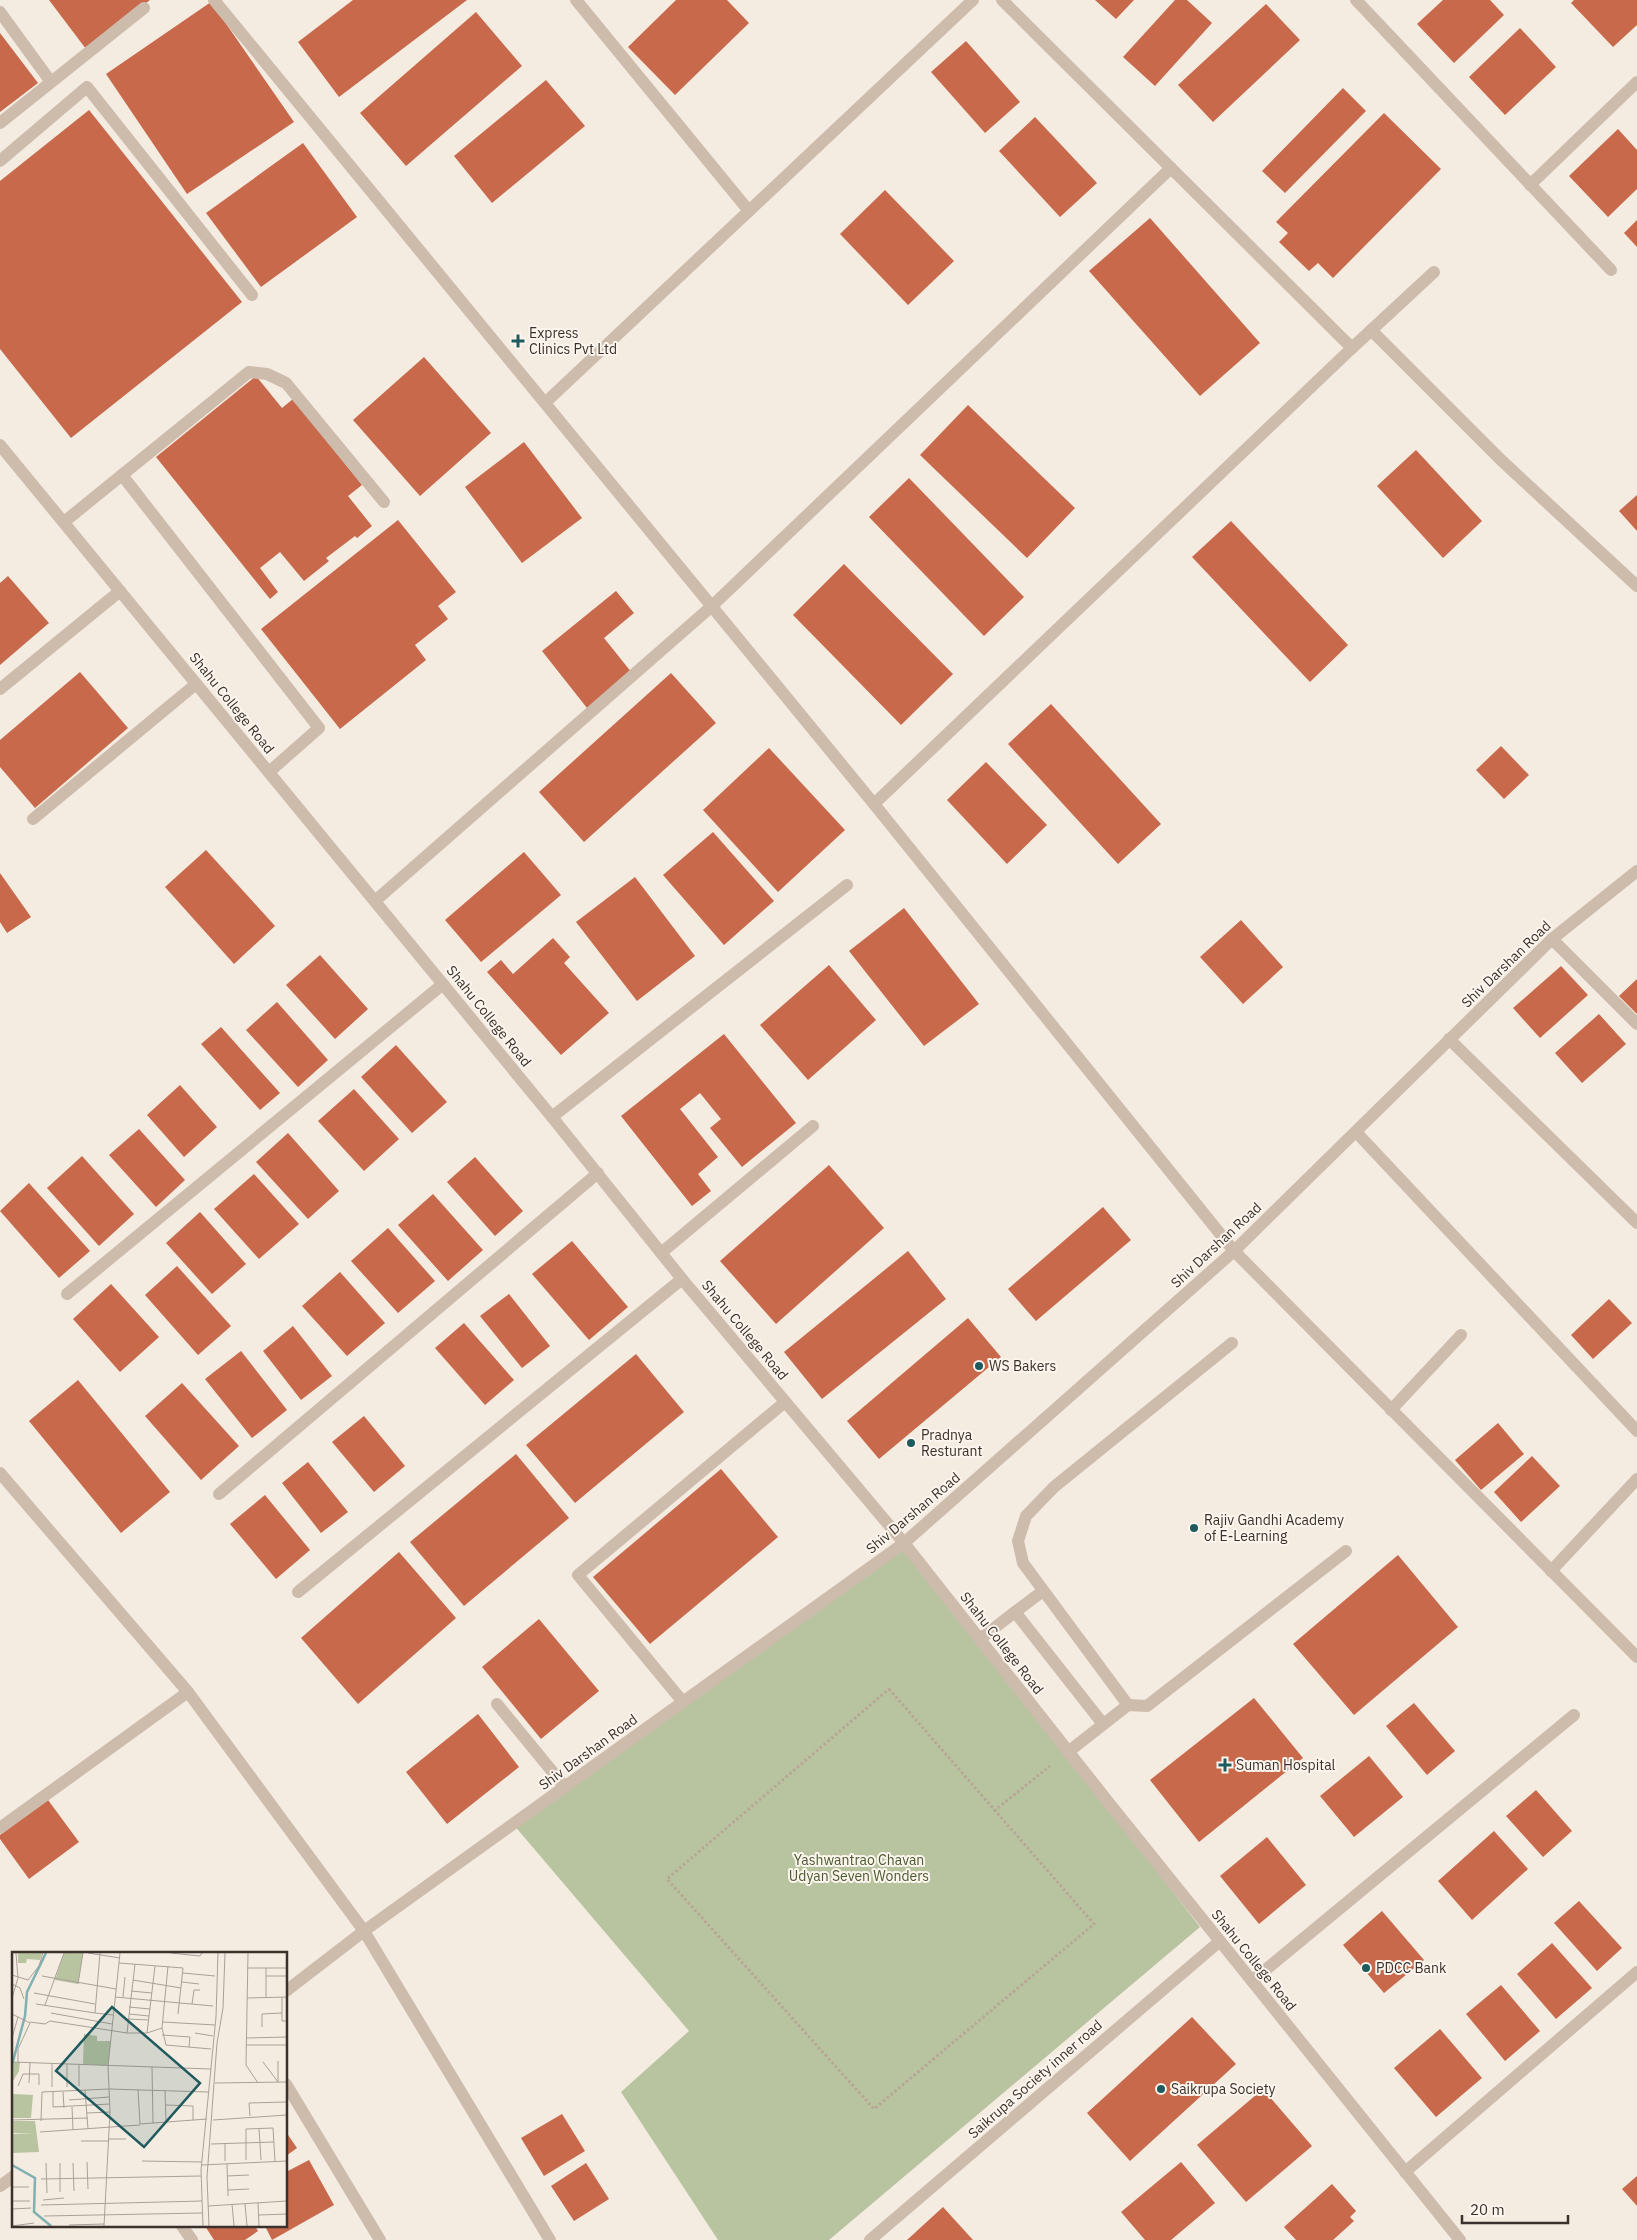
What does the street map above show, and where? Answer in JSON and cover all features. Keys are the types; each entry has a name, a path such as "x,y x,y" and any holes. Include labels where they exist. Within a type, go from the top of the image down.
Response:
{"street":[{"path":"214,0 546,402 874,804 1234,1251 1637,1657"},
{"path":"576,0 749,210"},
{"path":"546,402 973,0"},
{"path":"1002,0 1352,348"},
{"path":"1356,0 1611,270"},
{"path":"0,123 144,8"},
{"path":"0,12 51,82"},
{"path":"1530,185 1637,82"},
{"path":"0,161 87,87 252,295"},
{"path":"375,901 712,606 1171,168"},
{"path":"874,804 1434,272"},
{"path":"1371,330 1501,460 1637,586"},
{"path":"64,522 249,372 267,374 286,383 384,502"},
{"name":"Shahu College Road","path":"0,445 598,1173 682,1279 904,1543 1068,1752 1458,2239"},
{"path":"122,475 319,728 269,772"},
{"path":"0,689 120,591"},
{"path":"33,819 196,684"},
{"name":"Shiv Darshan Road","path":"288,1989 364,1931 904,1543 1234,1251 1552,939 1637,871"},
{"path":"552,1117 846,885"},
{"path":"1552,939 1637,1024"},
{"path":"67,1294 443,984"},
{"path":"1449,1039 1637,1222"},
{"path":"661,1253 813,1126"},
{"path":"1356,1132 1637,1431"},
{"path":"219,1494 598,1173"},
{"path":"298,1592 682,1279"},
{"path":"1391,1410 1461,1335"},
{"path":"1128,1705 1023,1563 1018,1541 1026,1516 1054,1487 1232,1343"},
{"path":"683,1702 578,1575 786,1402"},
{"path":"0,1474 188,1692 364,1931 550,2240"},
{"path":"1551,1571 1637,1479"},
{"path":"1068,1752 1128,1705 1148,1706 1346,1550"},
{"path":"980,1639 1044,1591"},
{"path":"1015,1612 1103,1724"},
{"path":"0,1828 188,1692"},
{"path":"497,1704 565,1787"},
{"path":"1252,1981 1574,1715"},
{"name":"Saikrupa Society inner road","path":"870,2240 1220,1941"},
{"path":"1405,2172 1637,1972"},
{"path":"288,2087 380,2240"},
{"path":"0,2186 12,2177"},
{"path":"183,2228 192,2240"}],"path":[{"path":"889,1689 994,1811 1094,1924 874,2109 667,1879 889,1689"},
{"path":"994,1811 1068,1752"}],"green space":[{"name":"Yashwantrao Chavan Udyan Seven Wonders","path":"904,1543 1200,1927 829,2240 718,2240 621,2092 689,2031 513,1824"}],"building":[{"path":"49,0 150,0 86,49"},
{"path":"353,0 467,0 339,97 298,42"},
{"path":"676,0 727,0 749,23 675,95 628,47"},
{"path":"1095,0 1134,0 1116,19"},
{"path":"1175,0 1187,0 1212,23 1155,86 1123,57"},
{"path":"1443,0 1490,0 1504,15 1454,63 1417,24"},
{"path":"1574,0 1637,0 1637,25 1613,47 1571,3"},
{"path":"211,2 294,122 187,194 106,74"},
{"path":"1266,4 1300,40 1213,122 1178,85"},
{"path":"476,12 522,66 406,166 360,113"},
{"path":"1520,28 1556,67 1505,115 1469,77"},
{"path":"0,33 38,83 0,112"},
{"path":"966,41 1020,102 985,133 931,72"},
{"path":"546,80 585,126 492,203 454,156"},
{"path":"1343,88 1366,111 1285,193 1262,171"},
{"path":"89,110 242,302 71,438 0,349 0,181"},
{"path":"1384,113 1441,169 1333,278 1318,263 1309,271 1279,242 1288,233 1276,222"},
{"path":"1035,117 1097,183 1060,217 999,151"},
{"path":"1618,129 1637,150 1637,189 1608,217 1569,176"},
{"path":"303,143 357,217 261,287 206,213"},
{"path":"885,190 954,261 908,305 840,234"},
{"path":"1150,218 1260,343 1200,396 1089,271"},
{"path":"1637,220 1637,247 1624,233"},
{"path":"424,357 491,433 420,496 353,420"},
{"path":"256,376 282,408 293,399 362,485 348,496 372,526 326,558 329,561 304,581 280,552 260,568 278,592 270,599 156,457"},
{"path":"968,405 1075,508 1027,558 920,455"},
{"path":"524,442 582,518 522,563 465,487"},
{"path":"1416,450 1482,521 1443,558 1377,486"},
{"path":"909,478 1024,597 984,636 869,517"},
{"path":"1637,495 1637,531 1619,511"},
{"path":"398,520 456,592 438,606 448,619 415,645 426,660 340,729 261,629"},
{"path":"1231,521 1348,645 1310,682 1192,557"},
{"path":"844,564 953,674 901,725 793,615"},
{"path":"8,576 49,623 0,665 0,583"},
{"path":"616,591 634,613 604,638 632,673 587,708 542,651"},
{"path":"80,672 128,728 35,808 0,767 0,740"},
{"path":"671,673 716,723 584,842 539,792"},
{"path":"1051,704 1161,824 1118,864 1008,744"},
{"path":"1501,746 1529,775 1504,799 1476,770"},
{"path":"769,748 845,830 778,892 703,810"},
{"path":"986,762 1047,825 1007,864 947,800"},
{"path":"713,832 774,901 724,945 663,875"},
{"path":"206,850 275,926 234,964 165,887"},
{"path":"524,852 561,895 481,962 445,920"},
{"path":"0,873 31,917 7,933 0,922"},
{"path":"635,877 695,956 637,1001 576,922"},
{"path":"904,908 979,1004 924,1046 849,951"},
{"path":"1241,920 1283,967 1243,1004 1200,957"},
{"path":"553,938 570,957 564,963 609,1013 561,1055 487,972 501,960 513,974"},
{"path":"320,955 368,1009 335,1039 286,985"},
{"path":"829,965 876,1020 808,1080 760,1025"},
{"path":"1561,966 1588,995 1540,1038 1513,1008"},
{"path":"1637,979 1637,1014 1619,996"},
{"path":"277,1002 328,1060 298,1087 246,1030"},
{"path":"1599,1014 1626,1044 1582,1083 1555,1053"},
{"path":"221,1027 280,1093 260,1110 201,1044"},
{"path":"724,1034 796,1123 742,1167 710,1128 721,1119 700,1093 680,1109 718,1157 698,1174 711,1191 692,1206 621,1116"},
{"path":"396,1045 447,1102 412,1133 361,1077"},
{"path":"180,1085 217,1127 184,1157 147,1115"},
{"path":"354,1089 399,1139 364,1171 318,1121"},
{"path":"139,1129 185,1180 156,1207 109,1155"},
{"path":"288,1133 339,1191 308,1219 256,1162"},
{"path":"82,1156 134,1214 99,1246 47,1188"},
{"path":"475,1157 523,1211 495,1236 447,1182"},
{"path":"829,1165 884,1228 776,1324 720,1261"},
{"path":"254,1174 299,1224 259,1259 214,1209"},
{"path":"29,1183 90,1251 59,1278 0,1211"},
{"path":"433,1194 483,1250 448,1281 398,1225"},
{"path":"1103,1207 1131,1240 1036,1321 1008,1289"},
{"path":"200,1212 246,1264 212,1294 166,1243"},
{"path":"388,1228 435,1281 398,1313 351,1261"},
{"path":"572,1241 628,1307 589,1340 532,1274"},
{"path":"908,1251 946,1299 822,1399 784,1352"},
{"path":"177,1266 231,1326 198,1355 145,1295"},
{"path":"340,1272 385,1323 347,1356 302,1306"},
{"path":"111,1284 159,1337 120,1372 73,1319"},
{"path":"509,1294 550,1346 522,1368 480,1316"},
{"path":"1609,1299 1632,1323 1593,1359 1571,1335"},
{"path":"968,1318 1001,1357 879,1459 847,1421"},
{"path":"464,1323 514,1380 485,1405 435,1348"},
{"path":"293,1326 332,1376 301,1400 263,1351"},
{"path":"241,1351 287,1410 252,1438 205,1379"},
{"path":"636,1354 684,1412 575,1503 526,1445"},
{"path":"78,1380 170,1492 121,1533 29,1421"},
{"path":"182,1383 239,1446 201,1480 145,1416"},
{"path":"364,1416 405,1466 374,1492 332,1442"},
{"path":"1498,1423 1524,1454 1481,1490 1455,1460"},
{"path":"516,1454 569,1518 464,1606 410,1542"},
{"path":"1532,1456 1560,1486 1521,1522 1494,1492"},
{"path":"308,1462 348,1512 321,1533 282,1483"},
{"path":"721,1469 778,1537 650,1644 593,1577"},
{"path":"265,1495 310,1550 276,1579 230,1524"},
{"path":"399,1552 456,1618 358,1704 301,1638"},
{"path":"1398,1555 1458,1627 1354,1715 1293,1644"},
{"path":"539,1619 599,1691 541,1739 482,1667"},
{"path":"1254,1698 1303,1758 1199,1842 1150,1780"},
{"path":"1414,1703 1455,1751 1427,1775 1386,1726"},
{"path":"478,1714 519,1767 447,1824 406,1772"},
{"path":"1369,1756 1403,1797 1354,1837 1320,1796"},
{"path":"1536,1790 1572,1831 1543,1857 1506,1816"},
{"path":"48,1800 79,1842 29,1879 0,1839 0,1835"},
{"path":"1494,1831 1528,1869 1472,1920 1438,1881"},
{"path":"1267,1837 1306,1885 1259,1924 1220,1876"},
{"path":"1579,1901 1622,1948 1597,1971 1554,1923"},
{"path":"1382,1911 1424,1960 1384,1993 1343,1945"},
{"path":"1552,1943 1592,1988 1556,2019 1517,1974"},
{"path":"1501,1985 1540,2031 1505,2061 1466,2014"},
{"name":"Saikrupa Society","path":"1192,2017 1236,2064 1130,2161 1087,2113"},
{"path":"1440,2029 1482,2078 1436,2117 1394,2068"},
{"path":"1263,2089 1312,2146 1246,2202 1197,2145"},
{"path":"562,2114 585,2151 544,2176 521,2138"},
{"path":"288,2135 297,2148 288,2155"},
{"path":"309,2160 334,2205 272,2240 266,2228 288,2228 288,2171"},
{"path":"1181,2162 1215,2203 1171,2240 1145,2240 1121,2212"},
{"path":"586,2163 609,2199 574,2221 551,2186"},
{"path":"1637,2176 1637,2206 1622,2189"},
{"path":"1332,2184 1356,2211 1350,2217 1354,2221 1333,2240 1296,2240 1284,2227"},
{"path":"943,2207 973,2240 907,2240"},
{"path":"206,2228 256,2228 258,2231 245,2240 214,2240"}],"place":[{"name":"Express Clinics Pvt Ltd","path":"518,341"},
{"name":"WS Bakers","path":"979,1366"},
{"name":"Pradnya Resturant","path":"911,1443"},
{"name":"Rajiv Gandhi Academy of E-Learning","path":"1194,1528"},
{"name":"Suman Hospital","path":"1225,1765"},
{"name":"PDCC Bank","path":"1366,1968"},
{"name":"Saikrupa Society","path":"1161,2089"}]}
